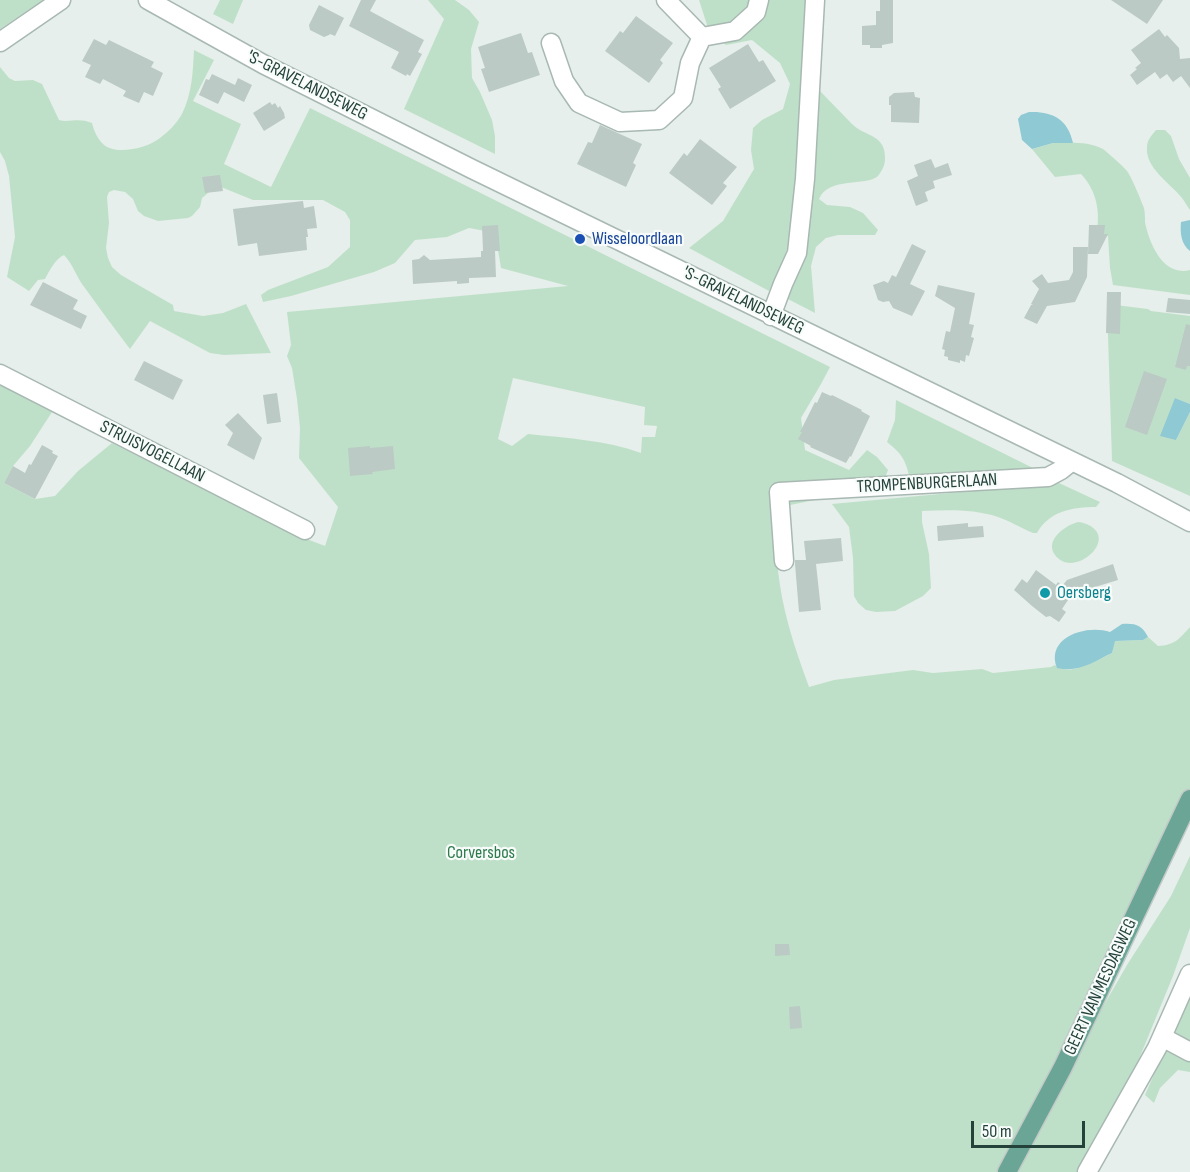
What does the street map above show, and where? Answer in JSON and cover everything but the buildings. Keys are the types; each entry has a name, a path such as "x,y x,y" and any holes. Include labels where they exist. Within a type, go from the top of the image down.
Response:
{"main road":[{"name":"GEERT VAN MESDAGWEG","path":"1007,1172 1063,1067 1190,799"}],"street":[{"path":"0,42 61,0"},
{"name":"'S-GRAVELANDSEWEG","path":"147,0 263,64 472,169 1187,519"},
{"path":"666,0 702,38"},
{"path":"702,38 735,31 756,12 759,0"},
{"path":"771,316 796,253 805,180 815,0"},
{"path":"551,43 564,81 579,103 620,122 659,120 683,98 690,63 702,38"},
{"name":"STRUISVOGELLAAN","path":"0,374 305,531"},
{"name":"TROMPENBURGERLAAN","path":"784,561 779,492 1048,477 1071,462"},
{"path":"1088,1172 1162,1037 1190,974"},
{"path":"1162,1037 1190,1052"}],"green space":[{"path":"0,0 43,0 0,29"},
{"path":"220,0 243,0 233,24 213,14"},
{"path":"428,0 455,0 469,10 479,22 471,49 472,78 492,120 495,154 404,109 444,19"},
{"path":"699,0 806,0 798,170 787,249 769,291 689,248 723,221 754,169 751,150 753,128 762,120 783,109 790,84 780,63 752,40 726,45 709,31"},
{"name":"Corversbos","path":"194,50 214,60 193,101 241,124 224,164 271,187 310,108 830,367 801,418 805,450 849,470 867,450 877,457 888,470 882,486 771,509 782,599 809,687 834,680 913,670 933,673 982,669 993,673 1055,665 1061,669 1075,669 1112,653 1114,641 1143,640 1148,637 1158,646 1164,645 1176,641 1190,627 1190,789 998,1172 0,1172 0,385 52,412 30,446 13,466 4,483 35,499 55,496 78,471 112,443 291,533 325,546 338,507 299,458 300,428 297,399 292,368 287,356 291,345 287,312 568,286 501,268 498,250 491,232 469,228 447,237 415,240 395,263 374,272 263,302 261,295 268,290 328,267 350,247 350,220 345,212 323,200 253,200 221,187 214,188 202,198 200,207 192,216 158,221 138,211 133,199 125,192 114,190 109,192 106,248 108,258 112,267 121,275 173,305 174,311 203,316 223,313 246,304 271,353 224,355 210,353 150,321 130,349 82,284 64,255 55,262 45,279 38,280 29,291 7,277 15,237 9,176 0,152 0,67 9,78 15,81 33,80 42,84 59,120 82,120 92,123 103,144 108,148 123,150 155,142 178,121 188,99","holes":["513,378 645,407 644,425 657,426 655,437 642,437 641,453 599,442 571,438 528,434 512,446 498,439"]},
{"path":"819,90 852,124 878,140 882,145 885,159 878,176 865,181 831,187 819,199 827,205 850,207 863,213 878,230 875,235 838,235 826,238 816,247 811,266 815,313 786,298 814,169"},
{"path":"1156,130 1165,130 1171,136 1179,159 1190,178 1190,210 1182,198 1159,175 1147,155 1147,144"},
{"path":"1053,143 1097,146 1119,162 1134,184 1144,208 1150,239 1159,256 1172,268 1180,271 1190,270 1190,295 1113,285 1108,236 1096,236 1098,211 1091,188 1081,174 1055,177 1032,149"},
{"path":"1107,304 1190,316 1190,404 1175,398 1176,440 1190,412 1190,496 1112,461"},
{"path":"896,400 1035,469 910,480 903,458 887,442 895,420"},
{"path":"1059,483 1100,502 1096,507 1070,509 1055,515 1037,533 998,517 970,511 922,511 929,554 931,588 923,596 895,611 866,610 858,603 854,596 849,527 832,504"},
{"path":"1078,522 1095,529 1099,536 1097,546 1089,556 1078,562 1060,560 1052,549 1054,539 1068,526"},
{"path":"1190,856 1190,928 1173,976 1139,1059 1078,1172 1014,1172 1097,1017 1171,896"},
{"path":"1190,992 1190,1072 1178,1070 1160,1088 1154,1103 1145,1095"}],"water":[{"path":"1029,112 1045,113 1058,118 1067,128 1073,143 1053,143 1032,149 1022,140 1018,119"},
{"path":"1190,220 1190,251 1183,242 1181,222"},
{"path":"1175,398 1190,404 1190,412 1176,440 1160,436"},
{"path":"1122,624 1138,626 1148,637 1143,640 1115,641 1112,653 1086,666 1072,669 1057,668 1055,657 1057,648 1070,635 1090,630 1110,632"}],"place":[{"name":"Wisseloordlaan","path":"580,239"},
{"name":"Oersberg","path":"1045,593"}]}
